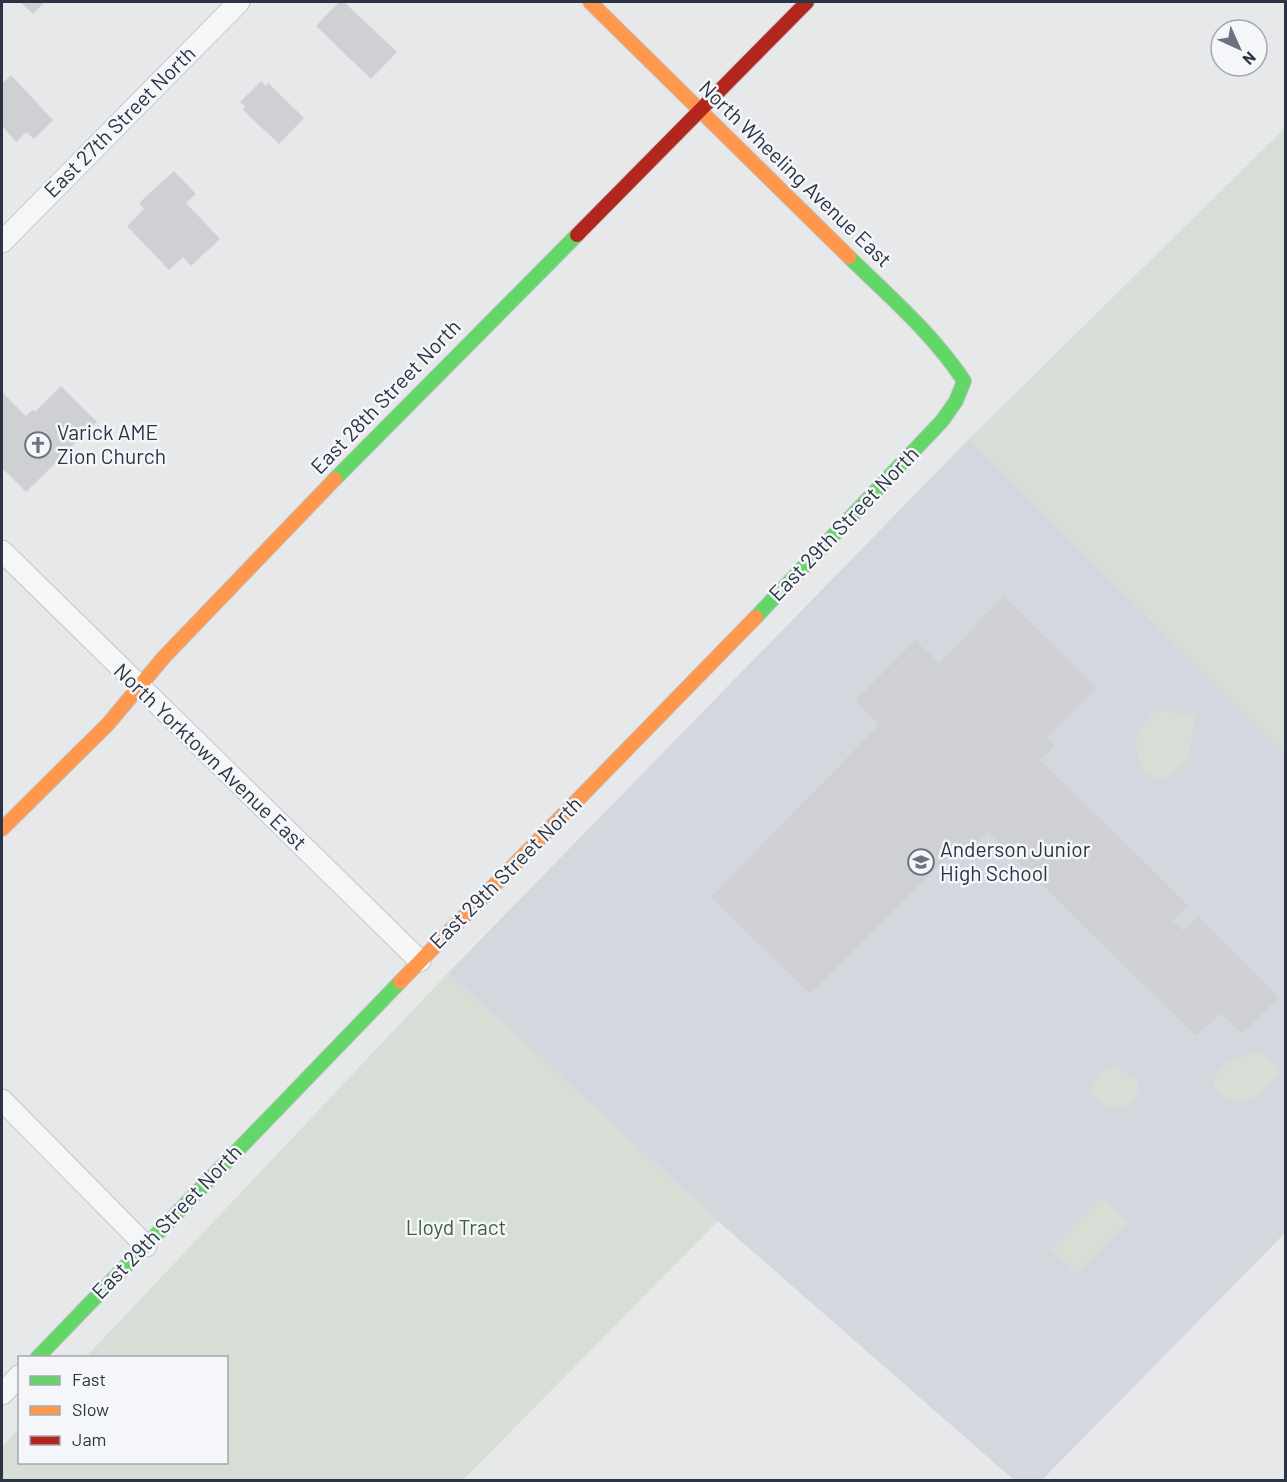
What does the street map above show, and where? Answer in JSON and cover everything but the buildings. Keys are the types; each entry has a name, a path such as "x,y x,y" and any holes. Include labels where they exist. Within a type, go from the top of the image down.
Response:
{"street":[{"name":"East 27th Street North","path":"2,242 239,2"},
{"name":"North Wheeling Avenue East","path":"590,2 926,332 964,381"},
{"name":"East 28th Street North","path":"2,829 108,724 138,687 249,567 394,418 807,2"},
{"name":"East 29th Street North","path":"39,1356 277,1107 704,671 934,429 956,401 964,381"},
{"name":"North Yorktown Avenue East","path":"2,551 138,687 420,961"},
{"path":"2,1100 146,1246"},
{"path":"2,1394 18,1377"}],"shaded area":[{"name":"Anderson Junior High School","path":"969,439 1285,752 1285,1233 1042,1480 1014,1480 718,1221 448,973"}],"green space":[{"path":"1285,128 1285,752 969,439"},
{"path":"1155,710 1196,716 1187,761 1162,781 1145,773 1136,746 1136,740 1142,727"},
{"name":"Lloyd Tract","path":"448,973 718,1221 463,1480 2,1480 2,1447 18,1429 18,1464 228,1464 228,1356 87,1356"},
{"path":"1257,1053 1266,1055 1278,1067 1279,1074 1258,1096 1241,1101 1228,1100 1217,1092 1213,1083 1220,1069 1230,1061"},
{"path":"1116,1067 1137,1080 1138,1093 1129,1105 1110,1108 1093,1095 1090,1088 1101,1071"},
{"path":"1102,1197 1128,1222 1077,1274 1051,1249"}],"traffic: fast":[{"path":"335,479 577,235"},
{"path":"756,617 942,421 956,401 964,381 925,331 849,257"},
{"path":"39,1356 400,982"}],"traffic: slow":[{"path":"590,2 849,257"},
{"path":"2,829 108,724 164,657 335,479"},
{"path":"400,982 756,617"}],"traffic: jam":[{"path":"577,235 807,2"}],"place":[{"name":"Varick AME Zion Church","path":"38,445"},
{"name":"Anderson Junior High School","path":"921,862"}]}
